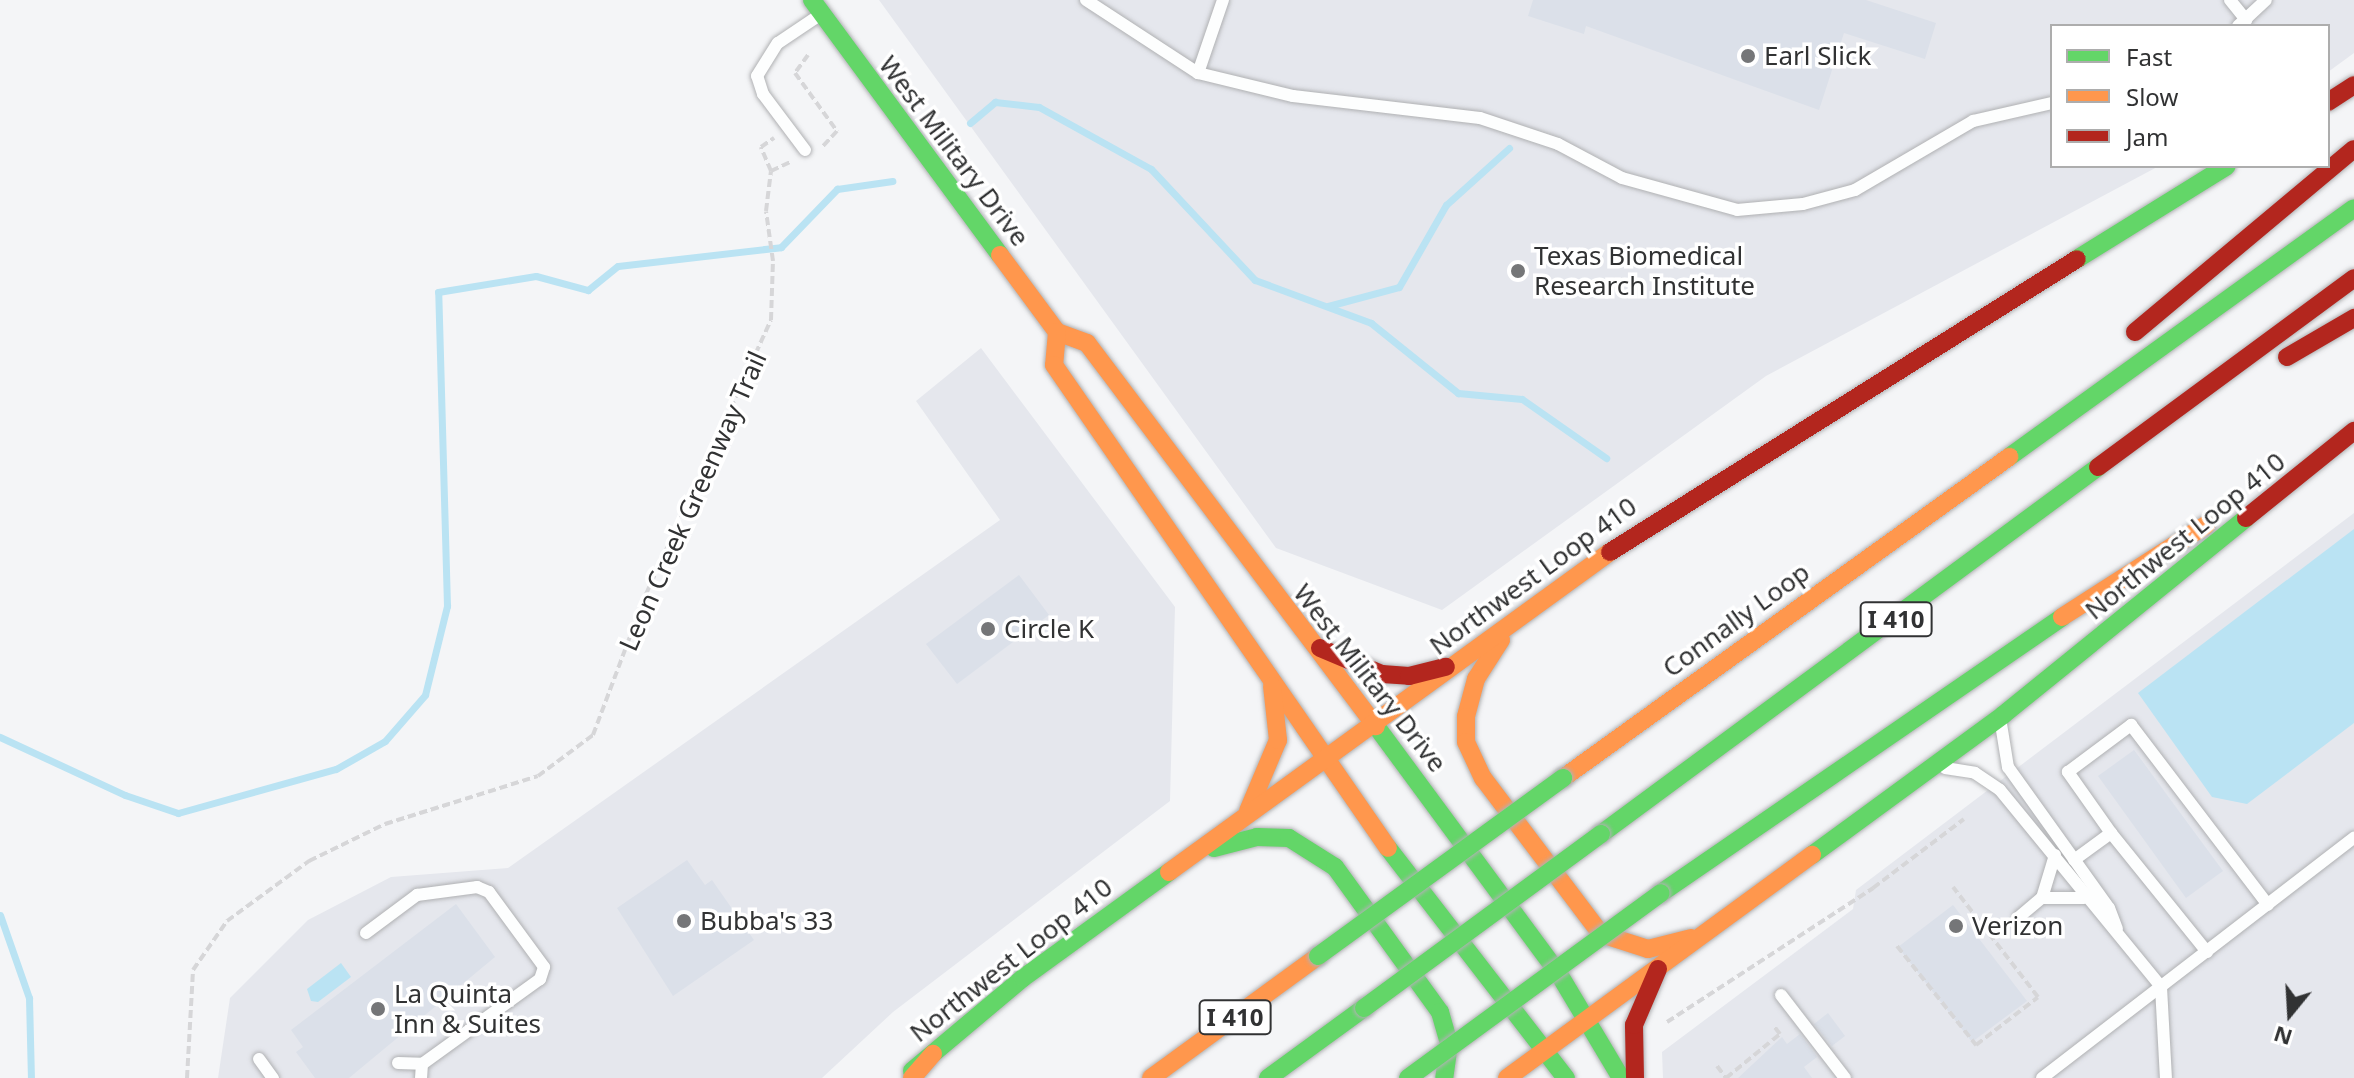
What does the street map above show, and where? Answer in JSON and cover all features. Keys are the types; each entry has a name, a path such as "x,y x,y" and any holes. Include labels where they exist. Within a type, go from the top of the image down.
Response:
{"main road":[{"name":"West Military Drive","path":"816,7 1057,332 1087,343 1374,724 1559,974 1621,1078"},
{"path":"2330,101 2354,85"},
{"path":"2115,347 2354,149"},
{"name":"Northwest Loop 410","path":"904,1078 1023,978 1516,619 1722,477 2224,168"},
{"name":"Connally Loop","path":"1151,1078 2015,449 2354,208"},
{"name":"I 410","path":"1268,1078 2191,403 2354,278"},
{"path":"2191,403 2354,318"},
{"path":"1057,332 1054,365 1326,759 1566,1078"},
{"path":"2015,449 2072,383"},
{"path":"1408,1078 1916,712 2146,566 2324,434 2354,421"},
{"name":"Northwest Loop 410","path":"1507,1078 1934,768 2354,431"},
{"path":"1516,619 1476,679 1467,706 1466,742 1483,778 1601,934 1624,945 1660,948 1718,925"},
{"path":"1312,643 1355,665 1395,676 1455,664"},
{"path":"1243,818 1271,769 1278,740 1276,699 1260,663"},
{"path":"1194,855 1269,835 1299,841 1323,856 1440,1012 1449,1044 1444,1078"},
{"path":"1635,1078 1634,1025 1658,968"},
{"path":"912,1078 933,1054"}],"lane":[{"path":"1086,0 1198,73 1293,96 1480,118 1558,144 1622,178 1737,210 1803,204 1855,190 1973,121 2050,103"},
{"path":"1198,73 1223,0"},
{"path":"2230,0 2242,23 2266,0"},
{"path":"805,150 757,76 778,43 816,7"},
{"path":"2003,715 1999,739 2008,767 2074,860 2117,929 2161,987 2166,1078"},
{"path":"2207,952 2111,833 2068,772 2131,725 2268,905"},
{"path":"1934,768 1961,769 1987,780 2055,855 2084,898 2117,929"},
{"path":"2074,860 2111,833"},
{"path":"2042,1078 2354,838"},
{"path":"2019,917 2042,898 2055,855"},
{"path":"366,933 417,895 477,887 489,892 544,967 540,979 421,1071 398,1063"},
{"path":"2042,898 2084,898"},
{"path":"1781,995 1845,1078"},
{"path":"259,1059 273,1078"}],"path":[{"path":"771,171 789,158 794,164 836,136 795,73 808,55"},
{"name":"Leon Creek Greenway Trail","path":"187,1078 193,970 227,921 309,861 385,824 538,776 593,735 646,594 755,366 771,320 773,261 767,219 771,171 761,147 788,128"},
{"path":"1654,1031 1936,843 1964,819"},
{"path":"1897,946 1976,1045 2038,997 1953,887"},
{"path":"1717,1066 1726,1078 1780,1034 1773,1025"}],"shaded area":[{"name":"Texas Biomedical Research Institute","path":"879,0 2354,0 2354,53 2330,71 2330,24 2050,24 2050,168 2155,168 1766,376 1442,610 1276,548"},
{"path":"981,348 1175,607 1170,801 893,1012 822,1078 218,1078 230,998 308,920 391,877 508,868 1000,520 916,401"},
{"path":"2354,513 2354,1078 1663,1078 1662,1052 1853,909 1856,890"}],"water":[{"path":"2354,529 2354,723 2247,804 2212,797 2138,693"},
{"path":"341,963 351,977 318,1002 311,1001 307,989"}],"building":[{"name":"Earl Slick","path":"1533,0 1866,0 1936,23 1925,59 1844,33 1819,110 1586,26 1584,34 1528,16"},
{"name":"Circle K","path":"1019,575 1049,615 957,684 926,644"},
{"path":"2134,750 2223,871 2186,898 2098,776"},
{"name":"Bubba's 33","path":"687,860 705,885 712,880 754,940 673,996 617,908"},
{"name":"La Quinta Inn & Suites","path":"456,904 495,957 349,1078 315,1078 296,1052 303,1047 291,1030"},
{"path":"1953,905 2027,1001 1972,1042 1898,947"},
{"path":"1828,1013 1845,1036 1832,1046 1814,1024"},
{"path":"1800,1034 1817,1057 1804,1067 1812,1078 1738,1078 1782,1037 1787,1044"}],"waterway":[{"path":"970,123 995,102 1039,107 1151,169 1255,280 1371,323 1458,393 1522,399 1606,458"},
{"path":"1328,306 1399,287 1446,205 1509,148"},
{"path":"0,737 125,795 178,813 336,769 385,741 425,695 447,606 438,292 536,276 588,290 618,266 781,247 837,189 892,181"},
{"path":"0,915 29,998 31,1078"}],"traffic: fast":[{"path":"812,0 1000,255"},
{"path":"2077,259 2224,168"},
{"path":"2009,457 2354,208"},
{"path":"1601,834 2098,467"},
{"path":"1812,855 2003,715 2246,518"},
{"path":"1661,893 2062,617"},
{"path":"1376,726 1559,974 1621,1078"},
{"path":"1318,956 1563,778"},
{"path":"1364,1008 1601,834"},
{"path":"1214,848 1257,837 1289,838 1335,867 1440,1012 1449,1044 1444,1078"},
{"path":"1388,848 1566,1078"},
{"path":"912,1071 1023,978 1169,872"},
{"path":"1408,1078 1661,893"},
{"path":"1268,1078 1364,1008"}],"traffic: slow":[{"path":"1000,255 1057,332 1087,343 1376,726"},
{"path":"1057,332 1054,365 1388,848"},
{"path":"1563,778 2009,457"},
{"path":"2062,617 2206,525"},
{"path":"1169,872 1610,552"},
{"path":"1501,640 1476,679 1466,717 1466,742 1483,778 1601,934 1648,949 1691,938"},
{"path":"1248,811 1278,740 1272,686"},
{"path":"1507,1078 1812,855"},
{"path":"1151,1078 1318,956"},
{"path":"912,1078 933,1054"}],"traffic: jam":[{"path":"2330,101 2354,85"},
{"path":"2135,332 2354,149"},
{"path":"1610,552 2077,259"},
{"path":"2098,467 2354,278"},
{"path":"2287,357 2354,318"},
{"path":"2246,518 2354,431"},
{"path":"1320,648 1382,674 1409,676 1446,667"},
{"path":"1635,1078 1634,1025 1658,969"}],"place":[{"name":"Earl Slick","path":"1748,56"},
{"name":"Texas Biomedical Research Institute","path":"1518,271"},
{"name":"Circle K","path":"988,629"},
{"name":"Bubba's 33","path":"684,921"},
{"name":"Verizon","path":"1956,926"},
{"name":"La Quinta Inn & Suites","path":"378,1009"}]}
